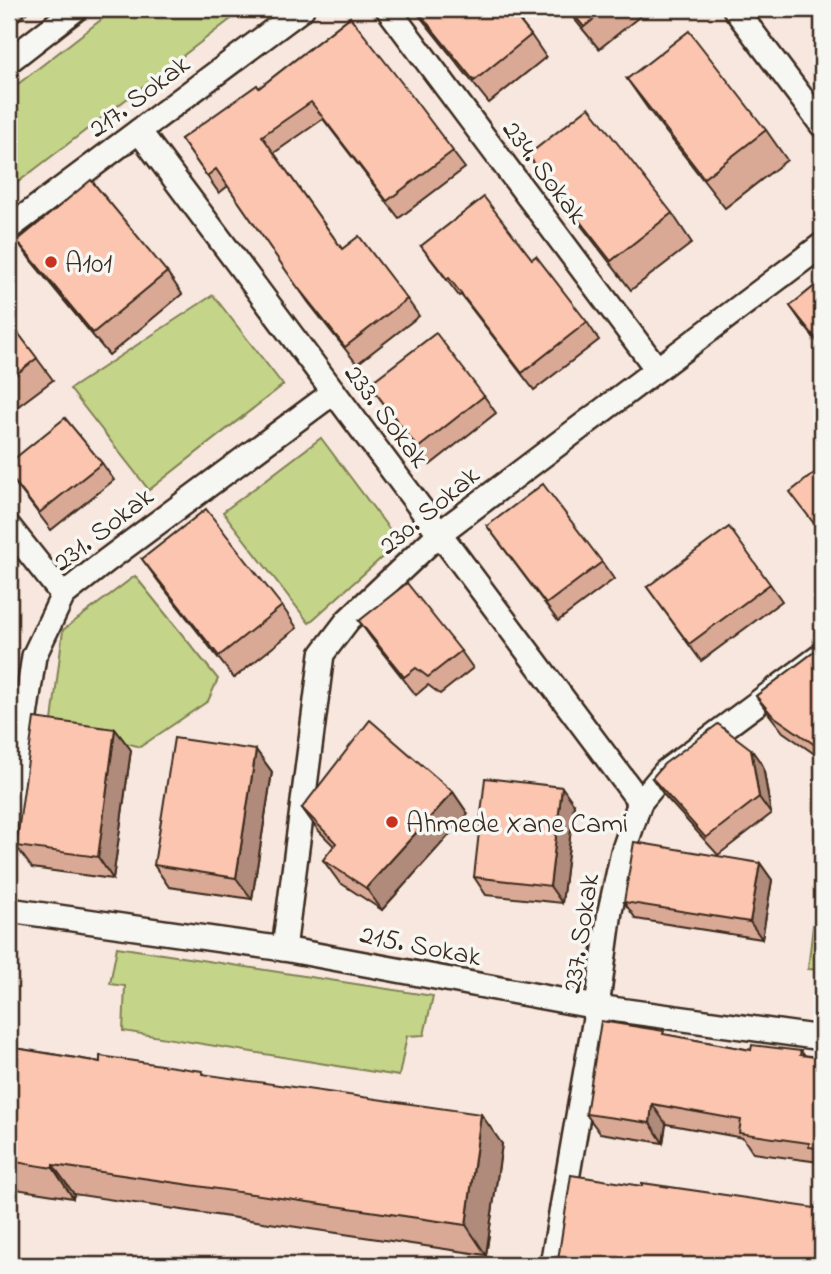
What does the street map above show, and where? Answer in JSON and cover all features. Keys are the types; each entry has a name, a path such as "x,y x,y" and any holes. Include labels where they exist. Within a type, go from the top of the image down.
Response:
{"street":[{"path":"9,61 76,9"},
{"name":"217. Sokak","path":"9,228 302,9"},
{"name":"234. Sokak","path":"388,9 657,369"},
{"path":"734,9 822,125"},
{"name":"233. Sokak","path":"139,131 640,802"},
{"name":"230. Sokak","path":"284,949 322,654 348,620 440,533 822,245"},
{"name":"231. Sokak","path":"9,824 34,656 63,595 334,392"},
{"path":"9,527 63,595"},
{"name":"237. Sokak","path":"552,1265 597,1007 610,911 623,852 640,802 666,771 822,655"},
{"name":"215. Sokak","path":"9,910 284,949 597,1007 822,1038"}],"green space":[{"path":"115,9 244,9 9,189 9,91"},
{"path":"213,295 283,385 149,490 70,389"},
{"path":"321,438 399,542 309,623 223,512"},
{"path":"135,576 218,679 208,701 140,747 52,721 63,630"},
{"path":"822,848 822,970 808,969"},
{"path":"117,947 433,996 424,1035 407,1036 399,1076 123,1031 125,986 110,984"}],"building":[{"path":"416,9 510,9 531,35 474,81"},
{"path":"569,9 606,9 584,27"},
{"path":"350,17 453,151 387,201 311,102 262,136 342,249 359,236 407,299 345,347 296,285 216,169 207,176 181,139 257,85 259,88"},
{"path":"689,31 766,130 704,178 627,79"},
{"path":"589,107 672,213 611,261 528,155"},
{"path":"91,180 167,272 93,333 17,241"},
{"path":"484,197 532,259 536,256 587,322 522,373 421,246"},
{"path":"822,280 822,346 790,306"},
{"path":"9,321 37,358 9,380"},
{"path":"436,333 484,396 418,448 369,384"},
{"path":"65,418 102,463 39,513 9,474 9,463"},
{"path":"822,467 822,534 790,492"},
{"path":"543,484 602,562 546,604 487,526"},
{"path":"206,509 282,606 219,656 142,559"},
{"path":"729,527 770,584 689,644 647,587"},
{"path":"407,583 461,651 428,677 416,668 404,677 359,621"},
{"path":"822,646 822,744 818,747 772,715 756,696"},
{"path":"34,718 115,729 98,857 16,846"},
{"name":"Ahmede Xane Cami","path":"370,720 453,792 366,888 323,860 336,843 302,808"},
{"path":"718,724 751,749 759,797 706,838 652,778 664,764"},
{"path":"174,738 256,750 236,878 154,865"},
{"path":"485,778 562,787 550,886 474,877"},
{"path":"634,842 760,863 750,922 624,902"},
{"path":"601,1021 664,1031 663,1034 751,1050 752,1045 801,1051 800,1055 822,1058 822,1149 809,1147 809,1143 739,1133 741,1120 652,1104 650,1123 586,1114"},
{"path":"9,1047 100,1062 100,1056 202,1071 202,1074 481,1114 466,1225 53,1165 53,1168 9,1161"},
{"path":"571,1175 822,1209 822,1265 593,1265 558,1260"}],"place":[{"name":"A101","path":"51,262"},
{"name":"Ahmede Xane Cami","path":"392,822"}]}
